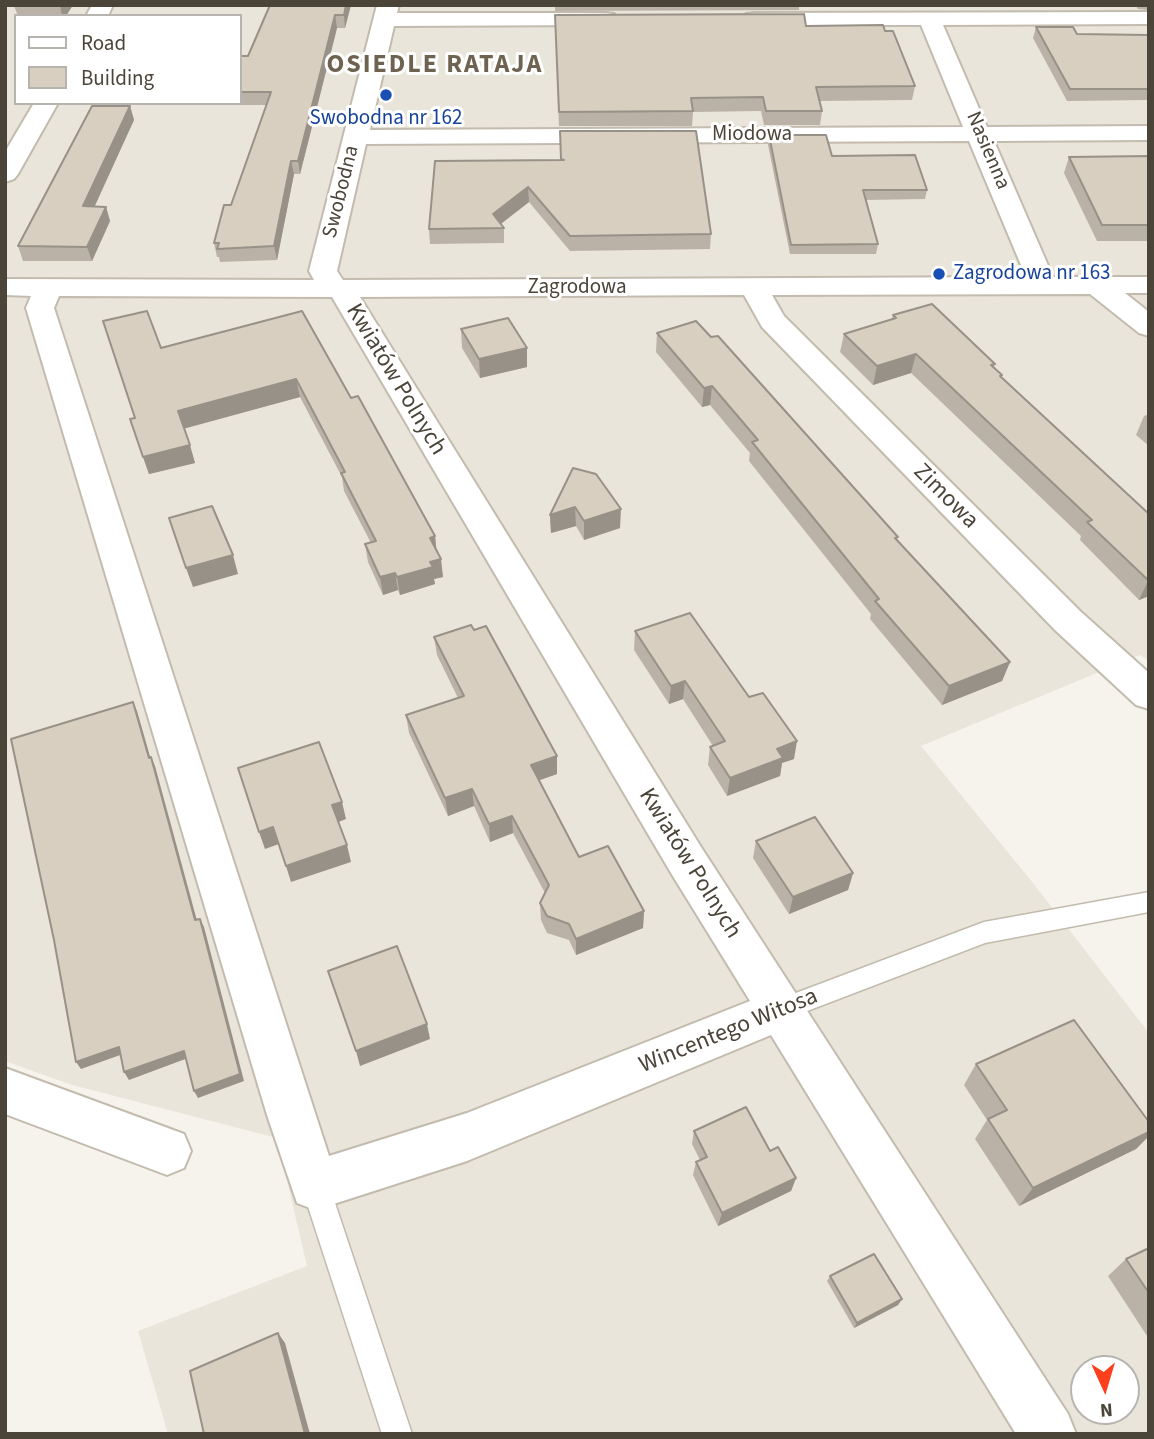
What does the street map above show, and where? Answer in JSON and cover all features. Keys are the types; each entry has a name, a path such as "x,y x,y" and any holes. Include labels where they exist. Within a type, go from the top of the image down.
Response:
{"street":[{"path":"386,13 632,19"},
{"name":"Swobodna","path":"341,289 330,285 323,271 386,13"},
{"path":"728,19 911,14 1149,18"},
{"name":"Nasienna","path":"911,14 981,134 1043,285"},
{"path":"5,174 45,105"},
{"name":"Miodowa","path":"356,137 1149,133"},
{"path":"1097,285 1149,327"},
{"name":"Zagrodowa","path":"5,287 341,289 1149,285"},
{"path":"48,287 40,308 315,1185"},
{"name":"Zimowa","path":"756,287 758,298 772,321 1068,621 1149,695"},
{"name":"Kwiatów Polnych","path":"341,289 685,860 1048,1434"},
{"name":"Wincentego Witosa","path":"315,1185 467,1136 781,1010"},
{"path":"5,1091 167,1151"}],"lane":[{"name":"Wincentego Witosa","path":"781,1010 984,933 1149,902"},
{"path":"315,1185 397,1434"}],"shaded area":[{"path":"5,5 1149,5 1149,661 1140,655 921,746 1033,883 1149,1033 1149,1434 168,1434 138,1331 307,1266 277,1138 72,1085 5,1061"}],"building":[{"path":"270,5 346,5 344,15 335,15 298,161 291,161 274,246 217,249 219,243 214,243 224,205 231,205 271,92 242,92 242,56 248,56"},
{"path":"804,14 806,26 883,25 885,31 893,31 915,86 816,87 822,111 766,111 763,97 691,98 693,111 559,112 555,15"},
{"path":"1036,27 1073,27 1077,34 1149,35 1149,89 1070,89"},
{"path":"92,106 130,106 83,206 106,207 87,247 18,246"},
{"path":"560,131 696,131 711,234 570,236 528,187 493,214 504,228 429,229 435,161 564,160 561,159"},
{"path":"769,135 826,135 832,156 915,155 927,190 863,190 878,244 791,245"},
{"path":"1149,156 1149,225 1102,225 1069,157"},
{"path":"932,304 995,364 991,365 1002,375 1000,376 1149,514 1149,581 1087,522 1092,520 916,354 877,366 844,334 896,318 893,315"},
{"path":"147,311 161,348 302,311 351,398 358,396 435,536 430,538 441,559 430,562 433,567 397,577 395,573 380,577 365,544 376,541 341,473 345,472 296,379 178,411 190,445 143,457 130,419 135,418 103,321"},
{"path":"508,318 527,348 479,359 461,329"},
{"path":"696,321 711,337 718,336 898,537 895,538 1010,662 949,686 875,601 879,599 752,442 758,440 712,386 704,388 657,333"},
{"path":"573,468 596,474 621,509 584,521 575,507 550,515"},
{"path":"212,506 233,555 186,568 169,518"},
{"path":"690,613 749,697 763,693 797,741 777,749 783,758 730,778 710,747 725,741 685,681 671,686 635,631"},
{"path":"471,625 474,630 486,626 557,756 531,765 579,857 608,846 644,911 576,939 569,924 547,916 540,903 549,885 512,816 489,824 472,789 445,798 406,715 464,696 434,637"},
{"path":"133,702 149,758 151,757 195,920 200,919 240,1074 194,1091 184,1051 124,1072 119,1047 76,1062 54,940 11,739"},
{"path":"319,742 342,802 332,805 347,845 286,866 273,827 259,832 238,768"},
{"path":"815,817 853,873 793,897 756,841"},
{"path":"397,946 427,1024 356,1051 328,971"},
{"path":"1074,1020 1149,1122 1149,1132 1033,1188 988,1119 1007,1110 976,1064"},
{"path":"746,1107 770,1151 778,1147 796,1178 722,1213 696,1162 707,1157 694,1131"},
{"path":"1149,1248 1149,1293 1126,1259"},
{"path":"874,1254 902,1299 857,1323 830,1276"},
{"path":"278,1333 305,1434 204,1434 190,1371"}],"place":[{"name":"Swobodna nr 162","path":"386,95"},
{"name":"Zagrodowa nr 163","path":"939,274"}],"district":[{"name":"OSIEDLE RATAJA","path":"435,66"}]}
